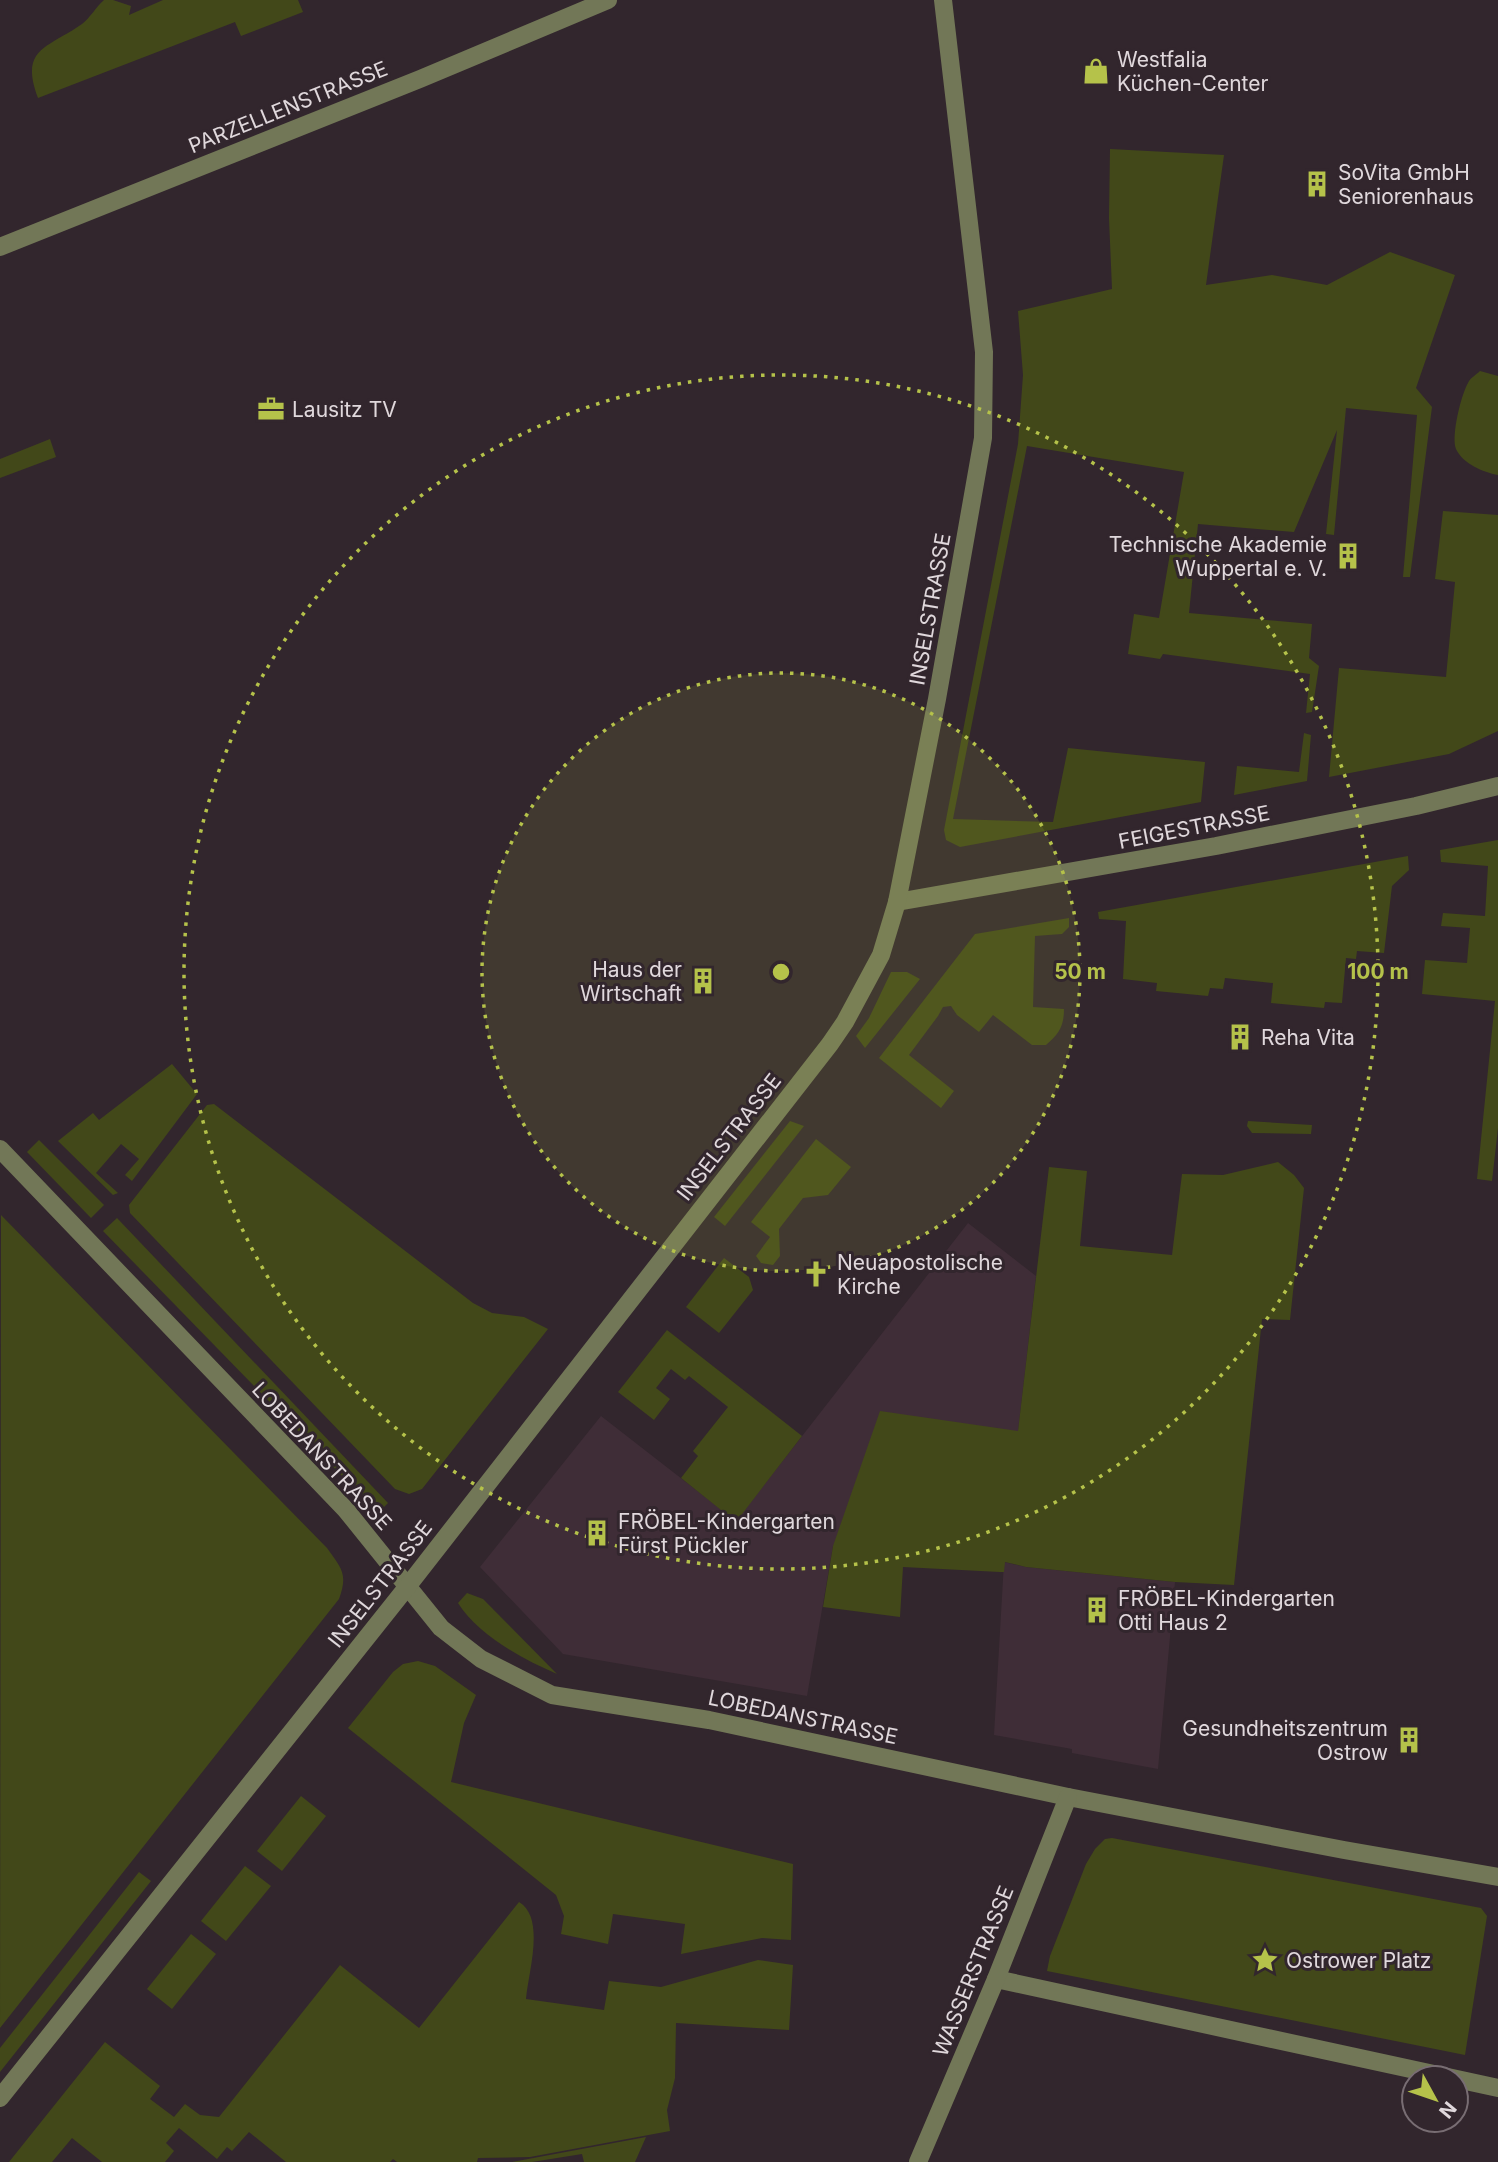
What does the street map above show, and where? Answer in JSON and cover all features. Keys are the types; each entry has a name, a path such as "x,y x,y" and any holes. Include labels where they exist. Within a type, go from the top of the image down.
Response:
{"street":[{"name":"INSELSTRASSE","path":"0,2098 407,1587 845,1023 881,955 897,902 937,699 983,438 984,352 943,0"},
{"name":"PARZELLENSTRASSE","path":"0,247 420,79 598,2"},
{"name":"FEIGESTRASSE","path":"897,902 1240,842 1416,806 1498,786"},
{"name":"LOBEDANSTRASSE","path":"0,1149 346,1510 441,1628 481,1659 552,1695 709,1720 1068,1797"},
{"path":"1068,1797 1498,1877"},
{"name":"WASSERSTRASSE","path":"918,2162 996,1979 1068,1797"},
{"path":"996,1979 1498,2088"}],"shaded area":[{"path":"968,1223 1036,1276 1018,1432 833,1546 807,1696 563,1654 480,1567 601,1416 736,1521"},
{"path":"1004,1562 1026,1567 1175,1582 1158,1769 1072,1753 1072,1749 994,1735"}],"green space":[{"path":"104,0 131,6 129,15 163,0 298,0 303,12 241,36 235,22 38,98 32,69 40,51 85,22"},
{"path":"1110,149 1224,155 1206,285 1272,275 1327,285 1390,252 1455,275 1416,388 1432,407 1410,577 1403,577 1417,415 1346,408 1334,535 1326,534 1337,430 1294,532 1198,524 1189,613 1312,624 1309,658 1319,666 1312,712 1306,713 1310,674 1163,654 1160,659 1128,654 1134,614 1159,618 1184,472 1027,446 953,819 1053,822 1068,748 1205,762 1201,802 960,847 946,840 944,830 1018,444 1023,375 1018,311 1112,289"},
{"path":"1480,371 1498,376 1498,475 1468,463 1456,449 1456,426 1462,397 1469,381"},
{"path":"50,439 56,457 0,478 0,459"},
{"path":"1443,511 1498,515 1498,731 1449,754 1329,777 1339,668 1446,677 1455,582 1435,579"},
{"path":"1304,733 1311,735 1307,781 1234,795 1237,766 1299,772"},
{"path":"1498,840 1498,1128 1492,1181 1477,1179 1495,1001 1422,994 1425,960 1467,963 1470,928 1441,926 1443,913 1485,916 1488,866 1441,862 1440,850"},
{"path":"1408,856 1409,870 1392,886 1384,953 1357,951 1356,959 1346,958 1342,1003 1325,1002 1324,1008 1271,1003 1273,983 1225,978 1223,989 1210,988 1208,996 1156,991 1157,983 1123,979 1126,921 1099,919 1098,912"},
{"path":"1069,918 1069,927 1062,934 1035,936 1033,1007 1064,1009 1060,1029 1046,1045 1032,1045 993,1015 979,1032 957,1015 951,1006 943,1007 909,1055 954,1091 941,1108 879,1058 975,934"},
{"path":"891,972 907,972 920,979 865,1048 856,1036 869,1018"},
{"path":"172,1064 197,1094 132,1181 125,1175 139,1159 121,1144 96,1173 118,1193 113,1195 58,1141 93,1113 99,1120"},
{"path":"214,1104 473,1303 492,1313 524,1317 548,1329 422,1489 409,1494 395,1489 130,1213 129,1205 207,1105"},
{"path":"790,1121 804,1126 725,1226 714,1217"},
{"path":"1248,1121 1312,1125 1311,1134 1252,1133 1247,1126"},
{"path":"816,1139 851,1167 828,1195 803,1198 779,1229 780,1256 773,1265 761,1263 756,1256 770,1237 751,1222"},
{"path":"39,1140 104,1205 91,1218 27,1152"},
{"path":"1278,1162 1294,1175 1304,1188 1290,1320 1262,1319 1234,1585 1175,1582 1026,1567 1005,1562 1004,1572 903,1567 900,1617 823,1607 833,1546 880,1411 1018,1431 1049,1167 1087,1171 1080,1246 1172,1255 1182,1174 1223,1175"},
{"path":"1,1215 327,1548 340,1567 343,1583 339,1599 0,2028"},
{"path":"117,1218 388,1503 378,1513 103,1231"},
{"path":"724,1258 749,1277 753,1290 719,1333 686,1307"},
{"path":"667,1330 802,1436 736,1522 681,1478 698,1456 693,1451 728,1407 689,1376 685,1380 671,1369 656,1388 670,1399 654,1420 618,1392"},
{"path":"467,1593 483,1599 557,1674 489,1636 458,1603"},
{"path":"418,1661 435,1666 476,1695 464,1723 451,1782 793,1864 791,1940 762,1938 681,1954 685,1924 613,1914 608,1944 561,1934 564,1916 556,1895 348,1728 393,1672 403,1664"},
{"path":"301,1796 326,1816 282,1871 257,1851"},
{"name":"Ostrower Platz","path":"1112,1838 1481,1908 1487,1916 1465,2055 1047,1971 1050,1956 1086,1864 1105,1839"},
{"path":"245,1866 271,1886 226,1941 201,1921"},
{"path":"139,1872 151,1881 0,2072 0,2048"},
{"path":"519,1902 532,1920 534,1933 526,1999 604,2010 609,1981 661,1987 758,1960 793,1965 789,2030 676,2023 675,2078 667,2110 670,2131 530,2157 478,2158 477,2162 397,2162 393,2159 390,2162 286,2162 249,2132 232,2151 227,2147 217,2159 179,2128 166,2143 174,2151 165,2162 102,2162 72,2138 52,2162 9,2162 105,2042 160,2086 150,2099 174,2117 185,2104 200,2115 219,2117 340,1965 419,2028"},
{"path":"191,1934 216,1954 172,2009 147,1989"},
{"path":"646,2137 635,2162 584,2162 582,2154 532,2162 512,2162"}],"place":[{"name":"Westfalia Küchen-Center","path":"1096,71"},
{"name":"SoVita GmbH Seniorenhaus","path":"1317,184"},
{"name":"Lausitz TV","path":"271,409"},
{"name":"Technische Akademie Wuppertal e. V.","path":"1348,556"},
{"name":"Haus der Wirtschaft","path":"703,981"},
{"name":"Reha Vita","path":"1240,1037"},
{"name":"Neuapostolische Kirche","path":"816,1274"},
{"name":"FRÖBEL-Kindergarten Fürst Pückler","path":"597,1533"},
{"name":"FRÖBEL-Kindergarten Otti Haus 2","path":"1097,1610"},
{"name":"Gesundheitszentrum Ostrow","path":"1409,1740"},
{"name":"Ostrower Platz","path":"1265,1960"}]}
